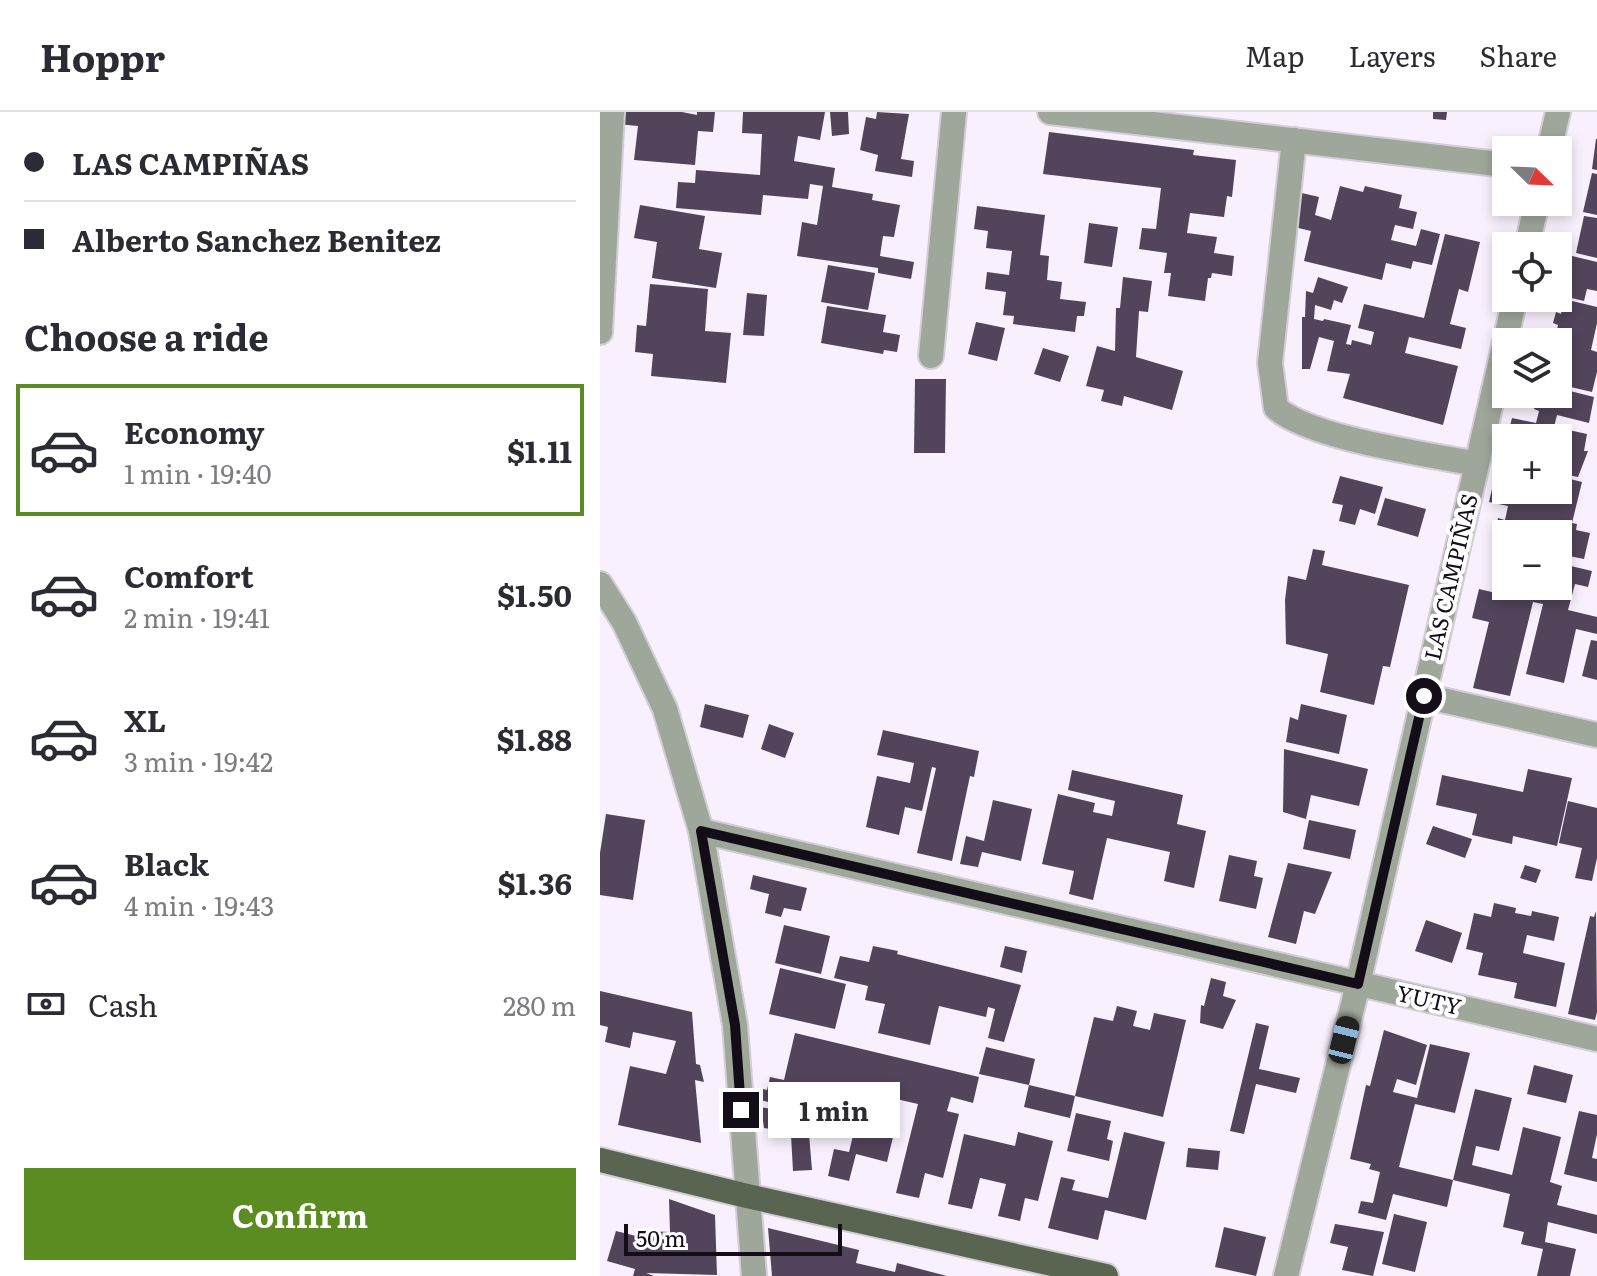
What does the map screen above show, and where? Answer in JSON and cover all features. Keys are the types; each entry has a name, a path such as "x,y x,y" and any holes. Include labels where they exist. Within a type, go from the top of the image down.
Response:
{"main road":[{"path":"600,1160 1106,1276"}],"street":[{"path":"600,332 612,112"},
{"path":"931,356 954,112"},
{"path":"1050,112 1492,163"},
{"path":"1552,136 1558,112"},
{"path":"1294,140 1270,363 1276,408 1322,431 1477,464"},
{"name":"LAS CAMPIÑAS","path":"1286,1276 1358,984 1512,312"},
{"path":"600,584 624,622 665,709 701,831 735,1025 754,1276"},
{"path":"1424,696 1597,735"},
{"name":"YUTY","path":"701,831 1597,1039"}],"building":[{"path":"618,112 682,112 697,115 697,112 715,112 713,132 698,131 695,165 634,160 638,126 617,124"},
{"path":"743,112 825,112 820,140 798,136 794,161 835,168 832,187 873,194 872,200 900,205 894,237 883,236 880,256 914,262 911,279 878,273 878,268 797,256 802,222 817,225 823,186 810,184 808,199 763,195 761,215 676,208 678,182 695,183 696,170 760,175 762,134 742,133"},
{"path":"830,112 848,112 849,134 832,136"},
{"path":"877,112 909,114 901,159 914,161 912,177 875,171 878,155 860,150 866,117 876,119"},
{"path":"1433,112 1447,112 1446,120 1433,119"},
{"path":"1049,132 1194,150 1193,155 1236,160 1232,197 1227,196 1224,217 1190,213 1187,233 1217,237 1214,253 1234,256 1232,276 1212,273 1208,278 1205,301 1168,296 1171,273 1164,273 1167,253 1139,249 1142,228 1156,229 1161,188 1043,174"},
{"path":"1597,139 1597,170 1592,169"},
{"path":"1592,173 1597,174 1597,215 1583,212"},
{"path":"1340,186 1363,192 1365,186 1402,195 1399,208 1417,212 1413,229 1395,225 1391,240 1416,246 1421,229 1440,234 1432,265 1413,261 1411,269 1386,263 1382,280 1304,261 1311,231 1294,227 1293,191 1319,197 1315,215 1331,220"},
{"path":"640,205 705,216 699,249 722,253 716,288 652,278 657,242 634,238"},
{"path":"977,206 1045,215 1040,255 1049,256 1047,280 1062,282 1060,299 1086,302 1084,316 1077,316 1075,332 1013,324 1014,316 1003,315 1006,292 985,289 987,272 1009,275 1012,251 986,248 988,231 974,229"},
{"path":"1584,216 1597,218 1597,258 1576,253"},
{"path":"1089,223 1118,227 1112,267 1084,263"},
{"path":"1445,234 1480,242 1468,292 1459,289 1450,324 1466,328 1461,349 1409,337 1405,353 1458,366 1443,425 1343,398 1350,374 1327,371 1334,341 1319,337 1310,369 1302,369 1302,317 1305,317 1306,291 1313,293 1318,277 1348,287 1342,303 1334,300 1331,310 1315,305 1314,319 1351,325 1346,344 1351,345 1352,340 1371,345 1374,332 1358,328 1364,304 1424,318"},
{"path":"1572,256 1597,262 1597,291 1587,289 1584,301 1572,298"},
{"path":"828,265 875,273 868,310 821,302"},
{"path":"1123,277 1152,281 1148,312 1139,311 1136,357 1183,371 1172,410 1124,396 1122,406 1101,401 1104,390 1086,386 1097,346 1115,351 1116,308 1120,308"},
{"path":"650,284 708,289 705,331 731,333 726,383 651,376 653,354 635,352 637,325 646,326"},
{"path":"747,293 767,295 764,336 743,335"},
{"path":"1572,301 1597,307 1591,350 1597,352 1597,372 1592,392 1572,387 1572,328 1557,328 1558,325 1553,323 1556,312 1572,312"},
{"path":"827,306 886,315 883,332 900,335 897,352 884,350 883,354 821,343"},
{"path":"976,322 1005,328 997,361 968,354"},
{"path":"1043,348 1069,356 1060,382 1034,374"},
{"path":"915,379 946,379 945,453 914,453"},
{"path":"1572,392 1594,397 1589,423 1557,415 1555,424 1510,424 1512,418 1536,423 1539,411 1534,409 1572,408"},
{"path":"1572,431 1587,434 1584,451 1588,451 1578,477 1572,476"},
{"path":"1340,476 1383,487 1375,514 1360,509 1355,525 1339,521 1343,505 1332,503"},
{"path":"1572,480 1582,482 1572,523 1572,520 1505,520 1508,506 1498,504 1572,504"},
{"path":"1385,498 1426,509 1418,537 1377,525"},
{"path":"1572,523 1577,524 1576,530 1590,533 1584,559 1572,557"},
{"path":"1313,549 1325,551 1322,565 1409,585 1390,667 1383,666 1374,705 1320,692 1328,654 1286,644 1288,576 1306,580"},
{"path":"1572,566 1592,571 1588,587 1575,584 1572,595"},
{"path":"1479,589 1492,592 1492,600 1571,600 1568,610 1597,617 1597,634 1576,629 1564,683 1526,674 1543,604 1533,602 1510,696 1473,688 1489,622 1472,618"},
{"path":"1591,640 1597,641 1597,680 1582,676"},
{"path":"705,704 749,715 743,738 700,727"},
{"path":"1301,704 1347,715 1339,754 1286,742 1290,717 1298,720"},
{"path":"769,724 794,733 785,758 761,749"},
{"path":"883,730 979,751 974,777 970,776 952,861 917,853 936,768 932,767 922,811 905,807 899,835 866,827 877,776 910,783 914,763 877,755"},
{"path":"1284,749 1368,769 1359,806 1311,795 1306,819 1283,812"},
{"path":"1528,769 1572,778 1557,846 1513,836 1512,844 1472,835 1477,814 1436,805 1442,775 1523,792"},
{"path":"1072,770 1183,795 1177,824 1206,831 1194,888 1164,881 1170,852 1107,838 1093,900 1069,894 1074,871 1042,864 1058,794 1095,803 1093,812 1112,816 1115,801 1068,790"},
{"path":"993,800 1032,809 1021,861 982,852 978,867 960,864 966,836 984,841"},
{"path":"1568,801 1597,808 1597,858 1592,881 1575,878 1582,848 1559,843"},
{"path":"606,814 645,820 633,900 600,895 600,853"},
{"path":"1309,820 1356,830 1350,859 1303,849"},
{"path":"1433,826 1472,839 1465,858 1426,844"},
{"path":"1229,855 1257,861 1254,876 1263,878 1256,909 1219,901"},
{"path":"1288,863 1332,872 1315,914 1304,911 1296,944 1268,937"},
{"path":"1525,865 1541,870 1536,883 1520,878"},
{"path":"753,875 807,888 801,911 784,908 781,917 765,913 769,894 750,889"},
{"path":"1494,903 1516,908 1515,913 1531,916 1532,911 1559,917 1554,941 1527,935 1523,953 1565,963 1556,1007 1514,998 1517,983 1478,975 1483,953 1466,949 1474,913 1491,917"},
{"path":"1596,911 1595,1020 1568,1014 1590,916 1594,917"},
{"path":"1426,920 1462,933 1452,963 1415,951"},
{"path":"784,925 830,936 821,974 775,963"},
{"path":"873,946 1021,985 1004,1042 988,1038 995,1009 988,1007 986,1017 939,1006 930,1045 878,1033 885,1004 865,1000 868,986 834,978 840,956 869,962"},
{"path":"1005,946 1027,951 1022,973 1000,967"},
{"path":"780,968 846,984 835,1029 769,1014"},
{"path":"1211,978 1226,982 1223,996 1236,1000 1223,1029 1200,1023 1201,1005 1204,1006"},
{"path":"600,991 692,1012 696,1064 700,1065 704,1082 695,1080 701,1143 618,1125 630,1066 666,1074 676,1041 633,1032 630,1048 605,1042 608,1027 600,1025"},
{"path":"1117,1006 1137,1011 1133,1026 1150,1030 1154,1013 1186,1020 1163,1117 1075,1096 1094,1017 1113,1021"},
{"path":"1256,1023 1269,1026 1259,1069 1300,1078 1296,1093 1256,1084 1244,1134 1230,1131"},
{"path":"1384,1030 1427,1045 1416,1085 1397,1079 1393,1092 1417,1098 1430,1044 1470,1053 1455,1113 1415,1104 1399,1167 1453,1180 1447,1207 1393,1194 1386,1220 1358,1213 1361,1201 1373,1203 1380,1172 1369,1169 1371,1164 1350,1159 1366,1085 1370,1086"},
{"path":"795,1033 979,1077 973,1103 951,1097 947,1111 959,1114 943,1178 925,1173 919,1198 896,1193 918,1104 866,1092 864,1099 802,1084 798,1098 792,1096 789,1107 760,1100 763,1089 767,1090 770,1077 784,1080"},
{"path":"986,1047 1035,1059 1029,1085 979,1074"},
{"path":"1534,1065 1573,1075 1566,1103 1527,1094"},
{"path":"1029,1085 1075,1096 1070,1118 1024,1107"},
{"path":"1475,1089 1512,1098 1499,1151 1476,1146 1472,1165 1512,1175 1523,1127 1561,1137 1550,1182 1562,1186 1557,1205 1597,1215 1597,1234 1548,1222 1545,1242 1576,1249 1570,1276 1537,1276 1543,1249 1521,1244 1524,1232 1503,1227 1510,1194 1453,1180"},
{"path":"834,1094 848,1099 842,1117 828,1111"},
{"path":"761,1107 793,1113 789,1132 764,1128"},
{"path":"860,1107 898,1116 887,1162 856,1154 849,1181 828,1176 834,1149 849,1152"},
{"path":"1579,1111 1597,1115 1592,1158 1597,1159 1597,1182 1564,1174"},
{"path":"1076,1113 1111,1121 1107,1139 1113,1141 1109,1161 1067,1151"},
{"path":"1018,1132 1053,1141 1038,1201 1025,1198 1020,1221 998,1216 1006,1184 980,1178 972,1209 948,1204 964,1134 1015,1146"},
{"path":"1124,1132 1165,1142 1146,1220 1105,1210 1098,1240 1048,1228 1061,1177 1075,1180 1072,1190 1108,1198"},
{"path":"809,1134 812,1170 793,1171 791,1135"},
{"path":"1188,1148 1220,1151 1218,1170 1186,1167"},
{"path":"669,1199 715,1215 717,1275 646,1273 654,1276 633,1276 635,1269 607,1261 616,1231 644,1238 643,1231 670,1232"},
{"path":"1394,1214 1427,1222 1415,1272 1382,1264"},
{"path":"1335,1224 1384,1232 1373,1276 1342,1270 1348,1247 1330,1243"},
{"path":"1224,1227 1266,1237 1256,1276 1215,1267"},
{"path":"768,1228 859,1250 856,1263 895,1272 897,1263 947,1276 772,1276"}],"route":[{"path":"741,1110 735,1025 701,831 1358,984 1424,696"}]}
